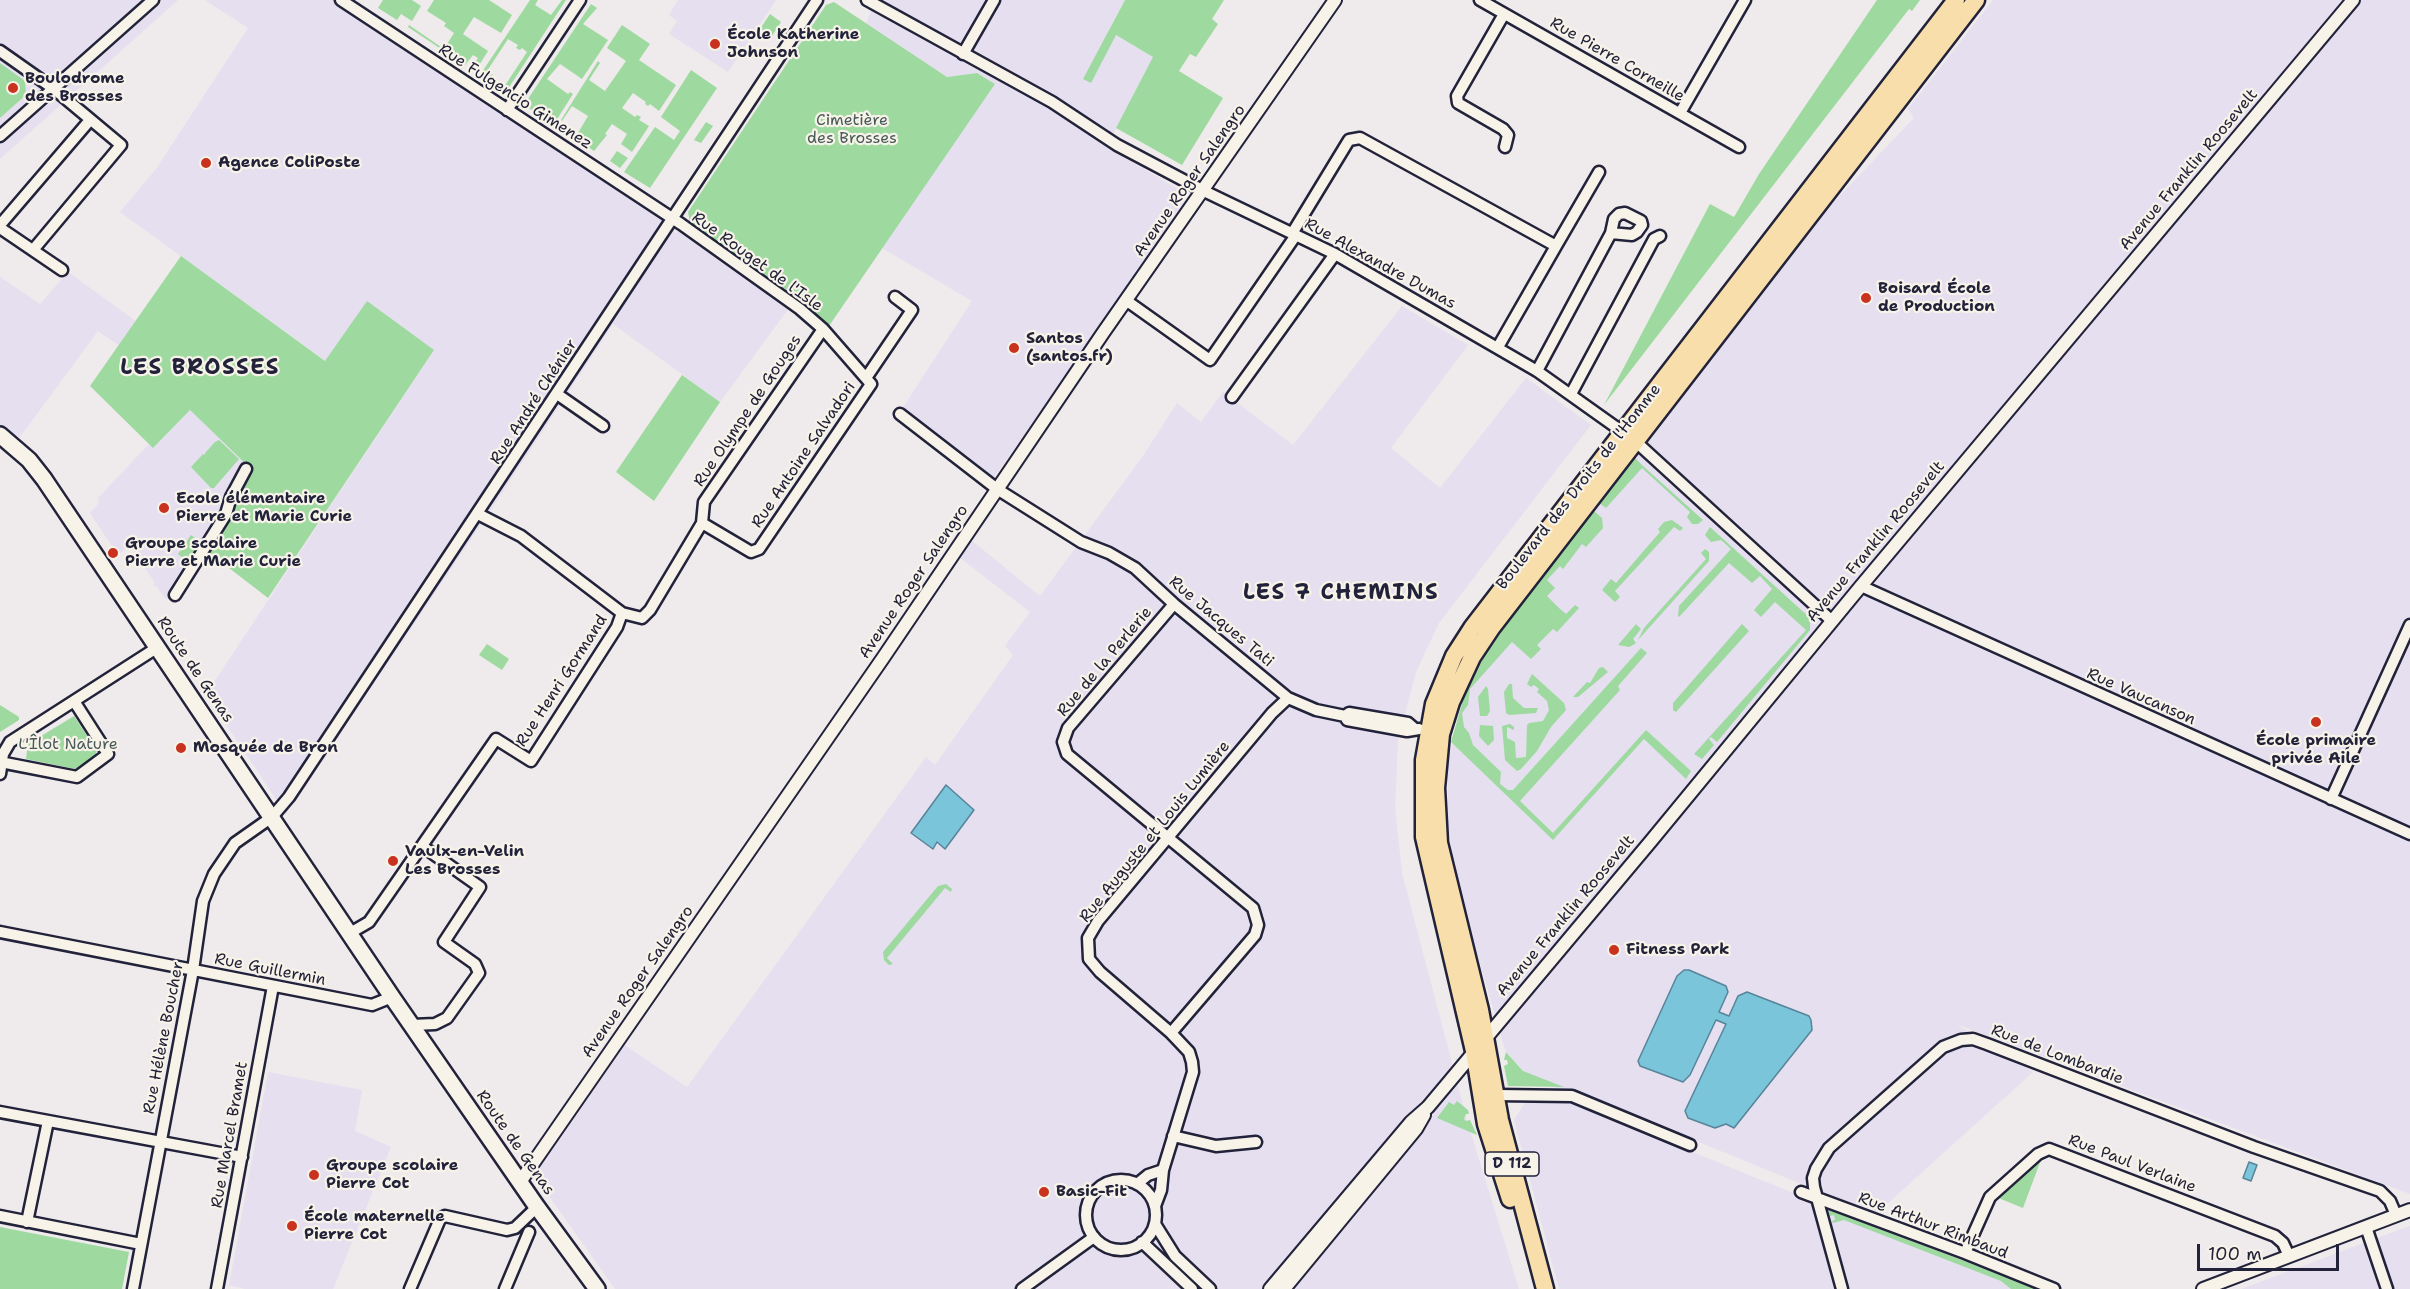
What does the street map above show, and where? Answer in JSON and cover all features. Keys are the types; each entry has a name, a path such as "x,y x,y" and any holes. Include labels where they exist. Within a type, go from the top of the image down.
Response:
{"main road":[{"name":"Boulevard des Droits de l'Homme","path":"1474,1051 1424,837 1423,782 1428,731 1455,692 1481,642 1629,436 1956,0"},
{"name":"Boulevard des Droits de l'Homme","path":"1629,436 1976,0"},
{"name":"Route de Genas","path":"0,435 29,460 44,480 392,997 594,1286"},
{"name":"Boulevard des Droits de l'Homme","path":"1428,731 1436,788 1439,843 1485,1038"},
{"name":"D 112","path":"1485,1038 1500,1120 1545,1289"},
{"name":"D 112","path":"1474,1051 1486,1124 1536,1289"}],"street":[{"path":"0,136 153,0"},
{"name":"Rue Fulgencio Gimenez","path":"342,0 673,219"},
{"path":"507,110 580,0"},
{"name":"Rue André Chénier","path":"272,817 289,797 478,514 817,0"},
{"name":"Rue Alexandre Dumas","path":"867,0 1052,102 1117,145 1204,191 1335,254 1537,370 1629,436 1832,621"},
{"path":"963,54 994,0"},
{"name":"Avenue Roger Salengro","path":"520,1182 1335,0"},
{"name":"Rue Pierre Corneille","path":"1480,0 1738,147"},
{"path":"1680,114 1745,0"},
{"name":"Avenue Franklin Roosevelt","path":"1270,1289 1411,1122 1428,1107 2353,0"},
{"path":"1504,14 1457,96 1458,103 1503,129 1508,135 1505,147"},
{"path":"0,51 54,89 121,145 33,250"},
{"path":"62,270 0,227 90,120"},
{"path":"1127,301 1210,360 1295,234 1349,141 1360,138 1556,246"},
{"path":"1498,347 1599,172"},
{"name":"Rue Rouget de l'Isle","path":"673,219 800,309 823,329 868,381"},
{"path":"1537,370 1611,233"},
{"path":"1571,394 1654,239 1660,236"},
{"path":"1233,397 1335,254"},
{"path":"868,381 912,310 895,297"},
{"name":"Rue Olympe de Gouges","path":"622,613 642,618 650,610 702,523 704,502 823,329"},
{"name":"Rue Antoine Salvadori","path":"702,523 751,552 759,549 868,381"},
{"path":"557,394 603,426"},
{"path":"900,414 997,489"},
{"path":"175,595 226,514 231,497 246,469"},
{"name":"Rue Jacques Tati","path":"997,489 1081,542 1109,553 1134,568 1173,604 1288,698 1316,710 1345,716 1347,720 1407,731 1428,731"},
{"name":"Rue Henri Gormand","path":"422,846 496,739 531,761 612,635 622,613 521,536 478,514"},
{"name":"Rue Vaucanson","path":"1861,586 2410,834"},
{"name":"Rue de la Perlerie","path":"1169,837 1067,754 1063,742 1068,728 1173,604"},
{"path":"2331,799 2410,625"},
{"path":"0,774 1,762 9,742 158,647"},
{"name":"Rue Auguste et Louis Lumière","path":"1155,1206 1161,1190 1163,1170 1193,1072 1189,1052 1171,1033 1100,972 1089,959 1088,938 1098,921 1272,713 1288,698"},
{"path":"1,762 77,777 108,754 74,701"},
{"name":"Rue Hélène Boucher","path":"133,1289 193,970 203,902 214,874 235,843 272,817"},
{"path":"1169,837 1253,908 1258,925 1255,935 1171,1033"},
{"path":"350,933 369,922 422,846 480,887 444,942 475,964 479,973 447,1018 435,1024 412,1026"},
{"name":"Rue Guillermin","path":"0,932 372,1005 392,997"},
{"name":"Rue Marcel Bramet","path":"218,1289 273,986"},
{"name":"Rue de Lombardie","path":"1842,1289 1813,1178 1820,1159 1943,1047 1952,1042 1973,1039 2254,1148 2380,1191 2391,1201 2396,1215"},
{"path":"1497,1095 1572,1096 1690,1145"},
{"name":"Avenue Franklin Roosevelt","path":"1284,1289 1416,1129 1428,1107"},
{"path":"0,1112 242,1157"},
{"path":"27,1222 48,1121"},
{"path":"1173,1136 1216,1146 1256,1142"},
{"name":"Rue Paul Verlaine","path":"1965,1253 1990,1197 2038,1154 2049,1149 2275,1236 2283,1243 2289,1256"},
{"path":"1137,1184 1148,1175 1163,1170"},
{"path":"1122,1180 1137,1184 1145,1189 1155,1206 1155,1224 1150,1234 1132,1248 1122,1250 1111,1248 1094,1237 1086,1217 1091,1197 1097,1189 1114,1181 1122,1180"},
{"name":"Rue Arthur Rimbaud","path":"1801,1192 2054,1289"},
{"path":"410,1289 440,1220 445,1216 507,1230 515,1228 537,1207"},
{"path":"2203,1289 2410,1210"},
{"path":"0,1216 141,1244"},
{"path":"1155,1224 1175,1256 1210,1289"},
{"path":"2366,1227 2387,1289"},
{"path":"505,1289 529,1233"},
{"path":"1022,1289 1094,1237"},
{"path":"1142,1242 1192,1289"}],"shaded area":[{"path":"0,0 178,0 0,159 0,118 26,95 25,81 0,63"},
{"path":"205,0 346,0 673,219 675,234 690,223 797,297 720,402 613,324 286,814 206,694 434,350 326,361 120,212 156,169 248,28"},
{"name":"École Katherine Johnson","path":"678,0 776,0 728,72 669,34 677,21 669,15"},
{"path":"876,0 1125,0 1108,31 1154,57 1106,147 1183,192 1185,200 1105,321 994,477 902,409 972,301 882,248 995,84 977,73 947,77 866,23"},
{"path":"1993,0 2410,0 2410,1194 1956,1024 2033,1072 1876,1214 1874,1223 2047,1289 1559,1289 1514,1120 1526,1101 1572,1103 1803,1197 1804,1185 1662,1127 1530,1078 1505,1050 1455,876 1448,824 1448,761 1464,697 1490,645 1511,617 1831,205 1914,118 1908,109"},
{"path":"68,272 137,322 120,346 98,331 20,437 0,427 0,277 40,304"},
{"path":"1402,306 1468,345 1391,448 1440,488 1526,378 1591,425 1439,623 1416,672 1398,740 1395,807 1402,873 1468,1124 1519,1289 615,1289 534,1175 623,1044 687,1087 926,757 935,765 1013,655 1005,646 1030,612 959,557 971,540 1040,596 1143,456 1177,403 1201,422 1223,392 1293,445"},
{"name":"Ecole élémentaire Pierre et Marie Curie","path":"190,410 252,470 233,499 238,504 177,596 173,594 166,599 153,585 155,583 130,546 120,553 116,552 90,513 99,503 98,498 149,444 154,447"},
{"name":"Groupe scolaire Pierre Cot","path":"268,1072 362,1090 355,1131 391,1147 333,1289 245,1289 229,1285"},
{"path":"2410,1226 2410,1289 2241,1289 2393,1232"}],"green space":[{"path":"383,0 412,0 421,6 412,21 401,14 397,20 378,8"},
{"path":"434,0 489,0 512,15 501,33 474,17 463,34 488,51 478,67 474,64 478,58 473,55 465,65 408,27 409,25 444,49 454,33 444,26 446,23 427,11"},
{"path":"530,0 538,0 535,5 551,15 562,0 566,0 506,92 493,84 495,81 504,87 527,52 522,48 520,50 516,48 518,45 508,39 487,71 493,75 489,81 477,73 482,72"},
{"path":"1125,0 1224,0 1212,19 1218,24 1196,57 1190,54 1179,71 1223,98 1182,165 1116,128 1153,57 1116,35 1091,83 1083,79"},
{"path":"1877,0 1920,0 1912,11 1909,9 1604,405 1710,204 1734,217 1759,174"},
{"name":"Cimetière des Brosses","path":"834,2 947,77 977,73 995,84 829,326 797,297 690,223 688,212 826,5"},
{"path":"591,4 597,8 583,24 608,40 582,79 560,64 547,79 568,94 570,92 573,94 554,124 524,105"},
{"path":"770,14 781,22 770,39 758,32"},
{"path":"622,25 650,44 639,60 676,85 659,111 650,104 648,106 645,104 646,102 633,93 622,108 635,117 637,115 641,117 639,120 649,126 632,152 621,144 627,134 612,124 605,134 607,135 594,151 575,138 588,116 572,106 561,120 598,61 600,63 589,80 605,91 626,61 607,48"},
{"name":"Boulodrome des Brosses","path":"0,63 25,81 26,95 0,118"},
{"path":"691,70 717,88 650,188 624,172 655,127 674,140 680,131 661,117"},
{"path":"706,122 713,126 701,143 694,140"},
{"path":"617,151 628,158 620,168 610,161"},
{"path":"181,256 325,361 367,301 434,350 268,598 207,551 237,504 233,500 252,470 190,410 153,448 90,386"},
{"path":"682,375 720,402 654,501 616,472"},
{"path":"219,440 239,459 214,488 211,488 191,467"},
{"path":"1635,458 1703,520 1698,524 1692,524 1687,517 1690,512 1642,468 1606,508 1599,503"},
{"path":"1593,510 1602,518 1603,528 1586,547 1582,544 1563,569 1560,566 1547,580 1555,588 1547,596 1559,608 1566,614 1575,605 1579,608 1557,632 1553,629 1537,645 1541,649 1531,659 1512,642 1470,689 1468,705 1462,713 1464,727 1473,745 1501,772 1500,784 1508,790 1513,790 1641,648 1647,653 1618,686 1620,690 1520,801 1553,833 1646,730 1691,771 1686,779 1644,739 1553,840 1451,742 1464,697 1490,645"},
{"path":"1672,520 1683,528 1680,531 1674,527 1615,591 1620,597 1615,602 1602,590 1611,579 1616,583 1660,532 1658,529 1664,522"},
{"path":"1710,527 1810,618 1810,630 1717,742 1711,737 1709,739 1714,745 1702,759 1694,754 1806,630 1775,602 1761,617 1754,610 1772,589 1760,576 1752,583 1729,563 1678,616 1679,606 1731,549 1721,540 1711,542 1705,535"},
{"path":"191,535 202,543 188,562 178,554"},
{"path":"1705,549 1709,552 1709,561 1638,640 1644,628 1706,559 1701,553"},
{"path":"1636,624 1641,629 1633,639 1636,643 1629,647 1618,645"},
{"path":"1742,624 1749,631 1676,712 1673,710 1673,703"},
{"path":"487,644 509,659 502,670 479,655"},
{"path":"1603,667 1608,672 1578,697 1573,697 1587,682 1590,683 1599,668"},
{"path":"1532,674 1564,703 1566,710 1551,727 1537,751 1517,771 1505,760 1502,726 1510,724 1514,727 1514,730 1507,727 1507,738 1515,742 1516,758 1526,757 1527,725 1543,721 1549,710 1547,701 1537,692 1539,689 1527,684"},
{"path":"1509,684 1512,684 1513,698 1524,708 1538,708 1536,713 1509,715 1506,713 1504,692"},
{"path":"1486,686 1490,711 1487,716 1480,716 1478,697"},
{"path":"0,705 19,717 19,720 0,732"},
{"name":"L'Îlot Nature","path":"74,716 97,751 94,757 75,769 26,759 28,744"},
{"path":"1480,725 1493,726 1494,740 1488,746 1479,736"},
{"path":"946,884 952,889 951,892 945,888 887,958 893,964 889,965 884,960 883,952 938,886"},
{"path":"1506,1052 1523,1071 1564,1087 1508,1086 1504,1066 1508,1064 1507,1060 1504,1060"},
{"path":"1457,1101 1468,1110 1469,1114 1466,1114 1464,1119 1470,1120 1477,1135 1437,1118 1449,1102 1454,1105"},
{"path":"2042,1157 2023,1208 1996,1197"},
{"path":"1827,1206 1871,1221 1870,1225 2038,1289 2011,1289 2001,1281 1844,1220 1833,1223 1834,1215 1830,1216"},
{"path":"0,1227 129,1252 122,1289 0,1289"}],"water":[{"path":"946,785 974,810 945,849 937,842 933,849 911,833"},
{"path":"1684,970 1726,986 1728,992 1719,1012 1729,1016 1738,996 1747,992 1809,1016 1811,1020 1812,1030 1734,1128 1726,1124 1715,1128 1688,1118 1685,1111 1726,1024 1716,1020 1690,1075 1683,1082 1640,1066 1638,1061 1677,976"},
{"path":"2249,1162 2257,1165 2251,1181 2243,1178"}],"place":[{"name":"École Katherine Johnson","path":"715,44"},
{"name":"Boulodrome des Brosses","path":"13,88"},
{"name":"Agence ColiPoste","path":"206,163"},
{"name":"Boisard École de Production","path":"1866,298"},
{"name":"Santos (santos.fr)","path":"1014,348"},
{"name":"Ecole élémentaire Pierre et Marie Curie","path":"164,508"},
{"name":"Groupe scolaire Pierre et Marie Curie","path":"113,553"},
{"name":"École primaire privée Aile","path":"2316,722"},
{"name":"Mosquée de Bron","path":"181,748"},
{"name":"Vaulx-en-Velin Les Brosses","path":"393,861"},
{"name":"Fitness Park","path":"1614,950"},
{"name":"Groupe scolaire Pierre Cot","path":"314,1175"},
{"name":"Basic-Fit","path":"1044,1192"},
{"name":"École maternelle Pierre Cot","path":"292,1226"}],"district":[{"name":"LES BROSSES","path":"200,368"},
{"name":"LES 7 CHEMINS","path":"1341,593"}]}
